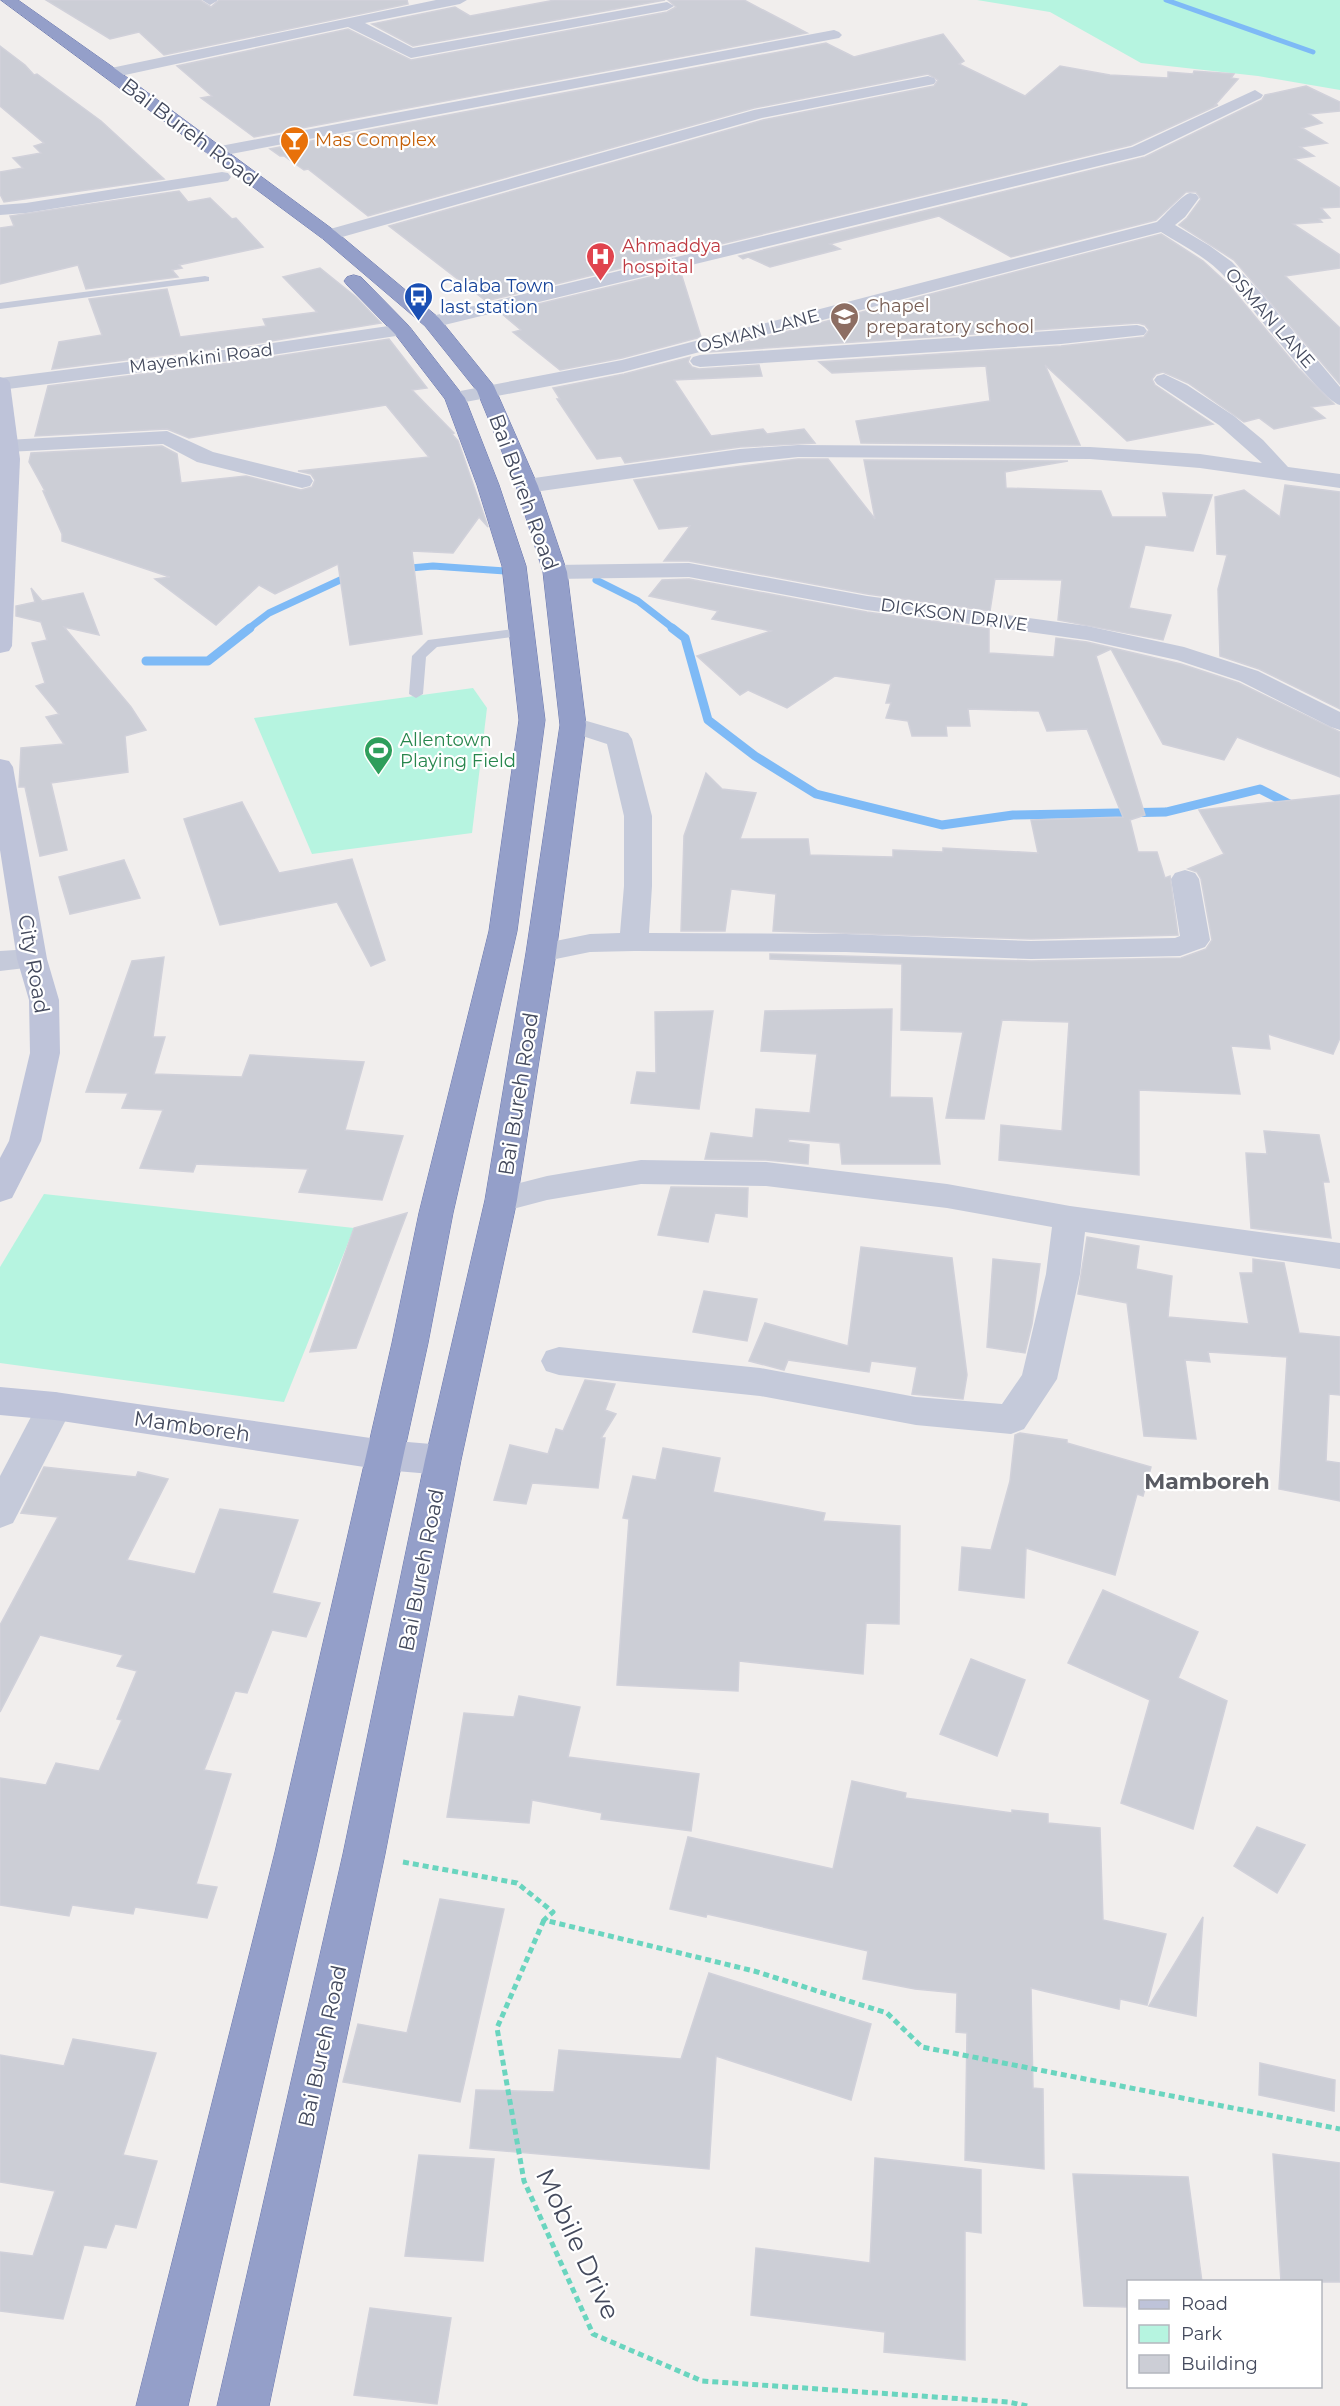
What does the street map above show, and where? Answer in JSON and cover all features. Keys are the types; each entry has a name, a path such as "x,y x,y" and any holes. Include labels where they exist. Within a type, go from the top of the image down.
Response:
{"highway":[{"name":"Bai Bureh Road","path":"8,0 111,73 219,165 315,241 402,330 454,398 488,485 514,566 532,720 503,931 436,1213 410,1343 296,1852 162,2406"},
{"name":"Bai Bureh Road","path":"0,12 219,165 329,235 432,322 487,390 527,486 555,572 573,725 541,953 501,1200 443,1460 364,1854 243,2406"}],"main road":[{"path":"0,383 5,455 0,646"},
{"name":"City Road","path":"0,767 4,811 32,959 44,1000 45,1053 25,1141 0,1190"},
{"name":"Mamboreh","path":"0,1401 55,1406 384,1455 443,1460"}],"street":[{"path":"111,73 260,43 416,3 460,0"},
{"path":"349,21 411,53 667,6"},
{"path":"0,210 219,165 428,113 544,88 834,35"},
{"path":"329,235 760,113 928,81"},
{"path":"432,322 1138,151 1255,95"},
{"name":"OSMAN LANE","path":"454,398 623,366 1163,226 1179,213 1190,198"},
{"name":"OSMAN LANE","path":"1163,226 1223,264 1264,305 1276,325 1339,398"},
{"name":"Mayenkini Road","path":"0,383 246,353 402,330"},
{"path":"623,366 1061,338 1137,331"},
{"path":"1164,380 1194,398 1264,451 1280,471"},
{"path":"5,455 167,437 205,457 302,481"},
{"path":"527,486 740,456 798,451 1090,453 1200,461 1340,481"},
{"name":"DICKSON DRIVE","path":"555,572 689,570 867,603 1087,633 1184,654 1248,676 1340,722"},
{"path":"573,725 619,739 638,816 638,886 634,942"},
{"path":"541,953 590,944 634,942 846,943 1031,950 1180,947 1195,940 1185,879"},
{"path":"0,961 32,959"},
{"path":"501,1200 556,1186 640,1172 766,1174 947,1196 1070,1218 1340,1256"},
{"path":"560,1361 760,1382 916,1411 1011,1419 1039,1379 1063,1274 1070,1218"},
{"path":"0,1512 55,1406"}],"lane":[{"path":"0,306 205,279"},
{"path":"416,694 419,656 433,643 521,632"}],"path":[{"path":"364,1854 517,1883 554,1912 544,1920"},
{"path":"544,1920 754,1971 888,2013 922,2047 1340,2129"},
{"name":"Mobile Drive","path":"544,1920 497,2028 524,2181 593,2334 702,2381 1008,2402 1028,2406"}],"green space":[{"path":"977,0 1340,0 1340,90 1258,76 1141,63 1050,12"},
{"name":"Allentown Playing Field","path":"473,688 487,708 472,833 312,854 254,718"},
{"path":"44,1194 354,1228 284,1402 0,1363 0,1267"}],"building":[{"path":"46,0 200,0 211,7 219,0 407,0 408,4 164,55 139,32 110,39"},
{"path":"555,0 665,0 413,46 372,24 455,7 470,16"},
{"path":"668,0 744,0 807,33 254,137 201,98 212,96 177,66 348,29 411,60 667,12 676,7"},
{"path":"943,34 964,61 959,64 1025,96 1060,66 1110,75 1168,78 1168,72 1193,74 1194,71 1234,74 1231,78 1238,79 1215,105 1218,105 1131,145 721,244 716,241 674,252 675,255 486,301 389,226 763,120 934,86 938,80 928,74 754,108 368,216 308,169 304,170 270,149 826,43 854,57"},
{"path":"0,46 34,75 37,74 101,121 164,179 4,202 0,194 0,172 23,168 13,158 41,153 34,146 44,143 0,106"},
{"path":"1306,86 1340,102 1340,111 1309,114 1322,123 1302,128 1327,143 1300,147 1314,156 1294,159 1340,188 1340,207 1321,208 1330,218 1319,219 1322,222 1293,224 1340,255 1340,268 1285,276 1340,328 1340,384 1234,260 1179,225 1201,199 1196,192 1186,192 1156,220 1011,257 939,216 830,244 840,249 770,267 748,257 743,259 739,256 1145,157 1262,100 1265,95"},
{"path":"179,191 188,202 210,198 232,219 236,218 263,247 179,265 182,268 172,270 178,277 86,289 78,265 0,284 0,228 14,226 10,216"},
{"path":"1161,234 1203,261 1228,284 1298,368 1334,404 1311,407 1325,418 1274,429 1259,418 1244,422 1188,383 1163,372 1156,374 1152,379 1155,385 1213,424 1127,441 1045,365 1080,445 861,443 856,421 990,401 986,366 832,373 819,362 1061,346 1144,337 1149,330 1145,325 1138,323 708,352"},
{"path":"320,268 356,297 381,323 246,345 52,369 59,342 102,335 89,299 167,289 180,337 266,326 263,319 317,312 283,277"},
{"path":"680,270 701,337 622,358 560,370 513,332 521,330 501,313"},
{"path":"389,339 427,388 412,390 454,433 452,434 458,441 488,527 479,517 453,553 412,551 422,634 350,645 338,564 275,594 259,585 216,625 155,579 170,577 62,541 62,534 43,491 45,491 29,462 31,453 162,446 177,454 181,483 246,476 301,490 312,487 315,480 311,474 298,471 429,457 386,405 189,438 167,429 35,436 48,386 246,361"},
{"path":"690,357 688,362 692,367 699,369 759,365 762,376 674,380 711,436 763,429 767,434 804,429 815,443 740,447 625,463 621,456 597,459 557,399 560,399 553,388 624,374"},
{"path":"798,459 828,459 875,519 864,460 1068,461 1005,472 1006,488 1101,491 1112,517 1167,517 1163,493 1212,495 1193,551 1145,545 1129,608 1171,615 1163,640 1058,620 1062,580 995,579 990,611 867,594 689,561 664,561 690,526 659,529 634,480"},
{"path":"1285,485 1340,492 1340,709 1259,669 1220,656 1218,589 1227,555 1217,554 1215,497 1244,490 1280,517"},
{"path":"689,579 867,612 989,629 989,653 1054,657 1056,638 1087,642 1181,664 1239,683 1340,732 1340,777 1237,737 1224,760 1163,744 1111,649 1096,656 1145,815 1130,820 1138,852 1157,852 1165,878 1170,876 1178,935 1031,939 773,931 776,894 731,889 725,931 681,931 684,836 706,773 722,789 756,793 740,839 808,839 810,855 893,857 893,850 943,852 943,848 1038,853 1031,820 1123,817 1087,729 1047,731 1039,711 968,709 970,726 946,726 947,736 912,736 908,721 886,718 891,703 886,703 891,684 835,676 787,708 748,690 740,695 697,656 771,631 712,619 718,611 649,596 662,580"},
{"path":"31,588 42,601 83,593 99,635 64,627 131,707 146,730 125,736 128,772 51,783 67,850 40,856 25,787 19,787 21,748 64,744 46,717 59,714 36,686 45,683 32,643 47,640 41,622 16,616 16,606 35,602"},
{"path":"1340,795 1340,1038 1333,1054 1268,1034 1270,1049 1231,1046 1240,1094 1139,1090 1139,1175 999,1160 1001,1125 1062,1131 1069,1022 1002,1020 984,1119 946,1118 963,1032 901,1030 902,964 770,959 770,954 1031,961 1181,958 1206,949 1212,940 1201,879 1197,872 1188,869 1224,854 1199,810"},
{"path":"242,802 279,873 352,859 385,960 371,966 337,902 220,925 184,819"},
{"path":"124,860 140,898 70,914 59,877"},
{"path":"164,957 153,1037 165,1037 154,1074 242,1077 250,1055 364,1062 345,1130 403,1136 382,1200 299,1192 308,1169 196,1164 193,1172 140,1168 163,1110 122,1108 128,1093 86,1092 132,961"},
{"path":"892,1009 890,1097 932,1098 940,1164 842,1164 840,1143 789,1139 788,1142 809,1145 808,1164 766,1160 705,1159 711,1133 753,1138 756,1109 810,1113 817,1054 761,1051 765,1011"},
{"path":"713,1011 699,1109 631,1103 637,1072 656,1073 655,1012"},
{"path":"1264,1131 1319,1135 1329,1182 1323,1182 1331,1238 1251,1228 1246,1153 1267,1154"},
{"path":"671,1187 748,1188 747,1217 715,1213 708,1242 658,1235"},
{"path":"407,1213 356,1348 310,1352 354,1228"},
{"path":"1087,1237 1139,1246 1136,1269 1172,1276 1168,1317 1249,1324 1240,1273 1253,1273 1253,1259 1284,1263 1299,1333 1340,1337 1340,1395 1329,1394 1326,1461 1340,1463 1340,1501 1279,1489 1287,1357 1208,1352 1210,1362 1185,1360 1196,1439 1144,1436 1127,1303 1078,1294"},
{"path":"861,1247 952,1258 967,1375 963,1399 912,1394 917,1367 871,1361 869,1372 788,1360 784,1370 749,1361 765,1323 848,1346"},
{"path":"993,1259 1040,1264 1032,1324 1025,1353 987,1347"},
{"path":"704,1291 757,1299 747,1341 693,1332"},
{"path":"585,1380 615,1384 605,1410 616,1414 601,1438 605,1438 598,1488 532,1483 526,1504 494,1500 510,1445 548,1454 556,1429 563,1431"},
{"path":"1020,1433 1067,1440 1067,1443 1151,1467 1143,1496 1137,1494 1115,1575 1026,1548 1024,1598 959,1590 962,1547 991,1550 1010,1481 1015,1435"},
{"path":"663,1448 720,1458 713,1492 825,1513 823,1521 900,1526 899,1624 866,1623 863,1674 739,1661 738,1691 617,1685 629,1519 623,1518 633,1476 656,1480"},
{"path":"44,1467 136,1477 138,1472 168,1479 127,1560 195,1574 220,1509 298,1520 272,1593 320,1603 306,1637 272,1630 247,1693 235,1691 204,1770 231,1774 196,1884 217,1887 207,1918 135,1907 133,1914 72,1905 69,1916 0,1905 0,1778 46,1785 56,1763 99,1771 122,1720 117,1719 137,1671 117,1666 123,1655 40,1635 0,1712 0,1625 58,1517 21,1513"},
{"path":"1103,1590 1198,1632 1178,1678 1227,1701 1193,1829 1121,1803 1150,1700 1068,1663"},
{"path":"971,1659 1025,1680 997,1756 940,1734"},
{"path":"519,1696 580,1707 568,1757 699,1774 691,1831 601,1819 602,1813 532,1800 529,1823 447,1817 464,1713 514,1717"},
{"path":"852,1781 906,1793 905,1798 1012,1813 1012,1810 1048,1814 1048,1823 1100,1828 1103,1920 1166,1934 1147,2005 1120,1999 1119,2009 1031,1988 1033,2088 1043,2089 1044,2169 965,2160 967,2033 956,2032 957,1993 915,1989 863,1979 868,1951 707,1914 706,1917 670,1909 688,1837 833,1869"},
{"path":"1257,1827 1305,1845 1277,1893 1234,1866"},
{"path":"440,1899 504,1909 460,2102 343,2082 358,2024 407,2033"},
{"path":"1203,1917 1196,2016 1149,2006"},
{"path":"709,1973 871,2024 851,2100 716,2056 709,2169 470,2148 476,2090 554,2092 559,2050 681,2059"},
{"path":"73,2039 156,2053 123,2155 157,2161 136,2228 115,2224 106,2248 84,2245 63,2319 0,2311 0,2252 33,2256 55,2191 0,2182 0,2055 64,2066"},
{"path":"1260,2063 1335,2080 1334,2111 1259,2095"},
{"path":"1273,2154 1340,2163 1340,2282 1281,2280"},
{"path":"419,2155 494,2159 483,2261 405,2256"},
{"path":"875,2158 981,2170 981,2233 965,2231 965,2360 884,2352 885,2332 751,2315 756,2248 870,2263"},
{"path":"1073,2174 1188,2177 1202,2280 1127,2280 1127,2307 1084,2306"},
{"path":"370,2308 451,2318 437,2404 354,2395"}],"waterway":[{"path":"1166,0 1313,52"},
{"path":"399,569 433,566 505,571"},
{"path":"248,629 269,613 351,575"},
{"path":"596,580 638,601 674,629"},
{"path":"146,661 208,661 250,628"},
{"path":"672,628 685,638 708,720 755,756 816,794 942,825 1013,815 1166,812 1260,789 1297,808"}],"place":[{"name":"Mas Complex","path":"294,166"},
{"name":"Ahmaddya hospital","path":"601,282"},
{"name":"Calaba Town last station","path":"419,322"},
{"name":"Chapel preparatory school","path":"845,342"},
{"name":"Allentown Playing Field","path":"379,776"}],"district":[{"name":"Mamboreh","path":"1207,1481"}]}
